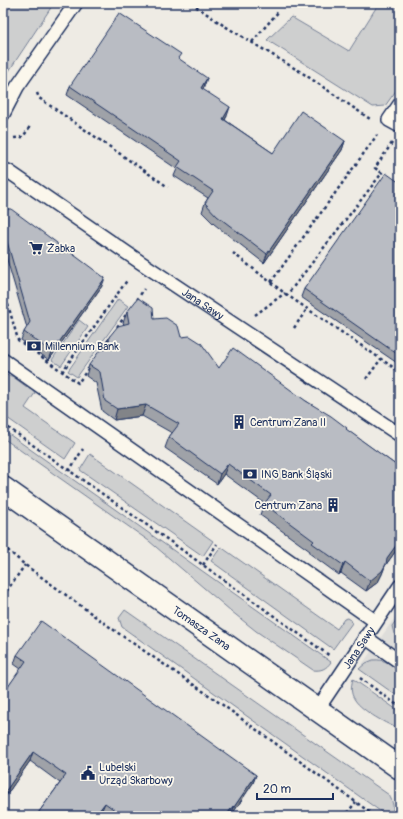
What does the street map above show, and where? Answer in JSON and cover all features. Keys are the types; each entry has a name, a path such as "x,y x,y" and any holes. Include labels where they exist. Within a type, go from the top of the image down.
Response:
{"street":[{"name":"Tomasza Zana","path":"3,488 400,768"}],"lane":[{"path":"3,114 17,88 76,3"},
{"path":"400,104 389,120 400,126"},
{"name":"Jana Sawy","path":"6,170 140,262 400,435"},
{"path":"3,360 375,621"},
{"name":"Jana Sawy","path":"317,710 375,621 400,586"},
{"path":"365,637 400,662"}],"path":[{"path":"191,3 252,43 304,74 376,123"},
{"path":"252,43 279,11"},
{"path":"37,89 39,98 168,187"},
{"path":"14,138 23,137 31,126"},
{"path":"271,282 378,133"},
{"path":"238,327 286,294 382,173 375,168 392,143"},
{"path":"233,253 286,294 400,372"},
{"path":"62,372 140,262"},
{"path":"133,305 156,272"},
{"path":"3,288 18,340 78,382 92,363"},
{"path":"294,328 307,308"},
{"path":"96,357 128,311"},
{"path":"366,380 381,359"},
{"path":"3,424 203,565 400,707"},
{"path":"69,470 83,449"},
{"path":"203,565 217,544"},
{"path":"3,546 25,565 118,633 214,698 375,816"},
{"path":"3,596 25,565"},
{"path":"347,814 356,802"}],"shaded area":[{"path":"3,3 54,3 3,80"},
{"path":"379,3 400,3 400,85 385,106 373,107 267,40 291,17 349,51"},
{"path":"118,299 128,306 77,377 68,371"},
{"path":"79,320 88,327 61,366 52,360"},
{"path":"3,375 12,376 35,393 25,408 75,443 65,459 3,415 3,408 8,401 3,397"},
{"path":"3,430 331,662 323,669 313,670 256,631 149,541 3,438"},
{"path":"90,454 213,541 203,556 80,470"},
{"path":"221,547 337,629 344,619 348,618 351,620 352,623 333,649 211,561"},
{"path":"125,610 389,795 393,806 391,816 387,816 122,627 119,618"},
{"path":"400,610 400,698 359,669"},
{"path":"400,615 400,639 394,634 392,626"},
{"path":"373,660 384,661 400,671 400,698 359,669 366,663"},
{"path":"353,679 400,712 400,729 376,717 358,704 353,697 351,687"}],"building":[{"path":"119,13 181,54 178,58 207,78 201,88 230,107 223,119 273,153 301,111 345,141 267,254 217,216 205,203 213,191 177,167 181,161 70,86"},
{"path":"386,173 400,183 400,356 304,289"},
{"path":"3,209 11,209 57,243 59,253 70,252 105,278 52,352 24,332 30,322 6,238 3,236"},
{"path":"138,298 153,308 154,319 166,318 178,326 181,337 190,336 201,343 219,368 233,348 306,401 331,416 347,428 346,429 400,468 400,540 387,558 386,564 382,571 370,581 345,562 343,565 312,543 314,541 264,504 271,495 228,464 220,474 169,437 179,424 146,405 117,409 105,401 100,372 89,365 100,350 110,349 109,337 118,326 129,323 127,312"},
{"path":"41,621 256,775 226,816 123,816 105,803 95,816 36,816 66,775 33,752 3,795 3,694 26,661 17,655"}],"place":[{"name":"Żabka","path":"36,248"},
{"name":"Millennium Bank","path":"34,346"},
{"name":"Centrum Zana II","path":"239,422"},
{"name":"ING Bank Śląski","path":"250,474"},
{"name":"Centrum Zana","path":"333,505"},
{"name":"Lubelski Urząd Skarbowy","path":"88,773"}]}
